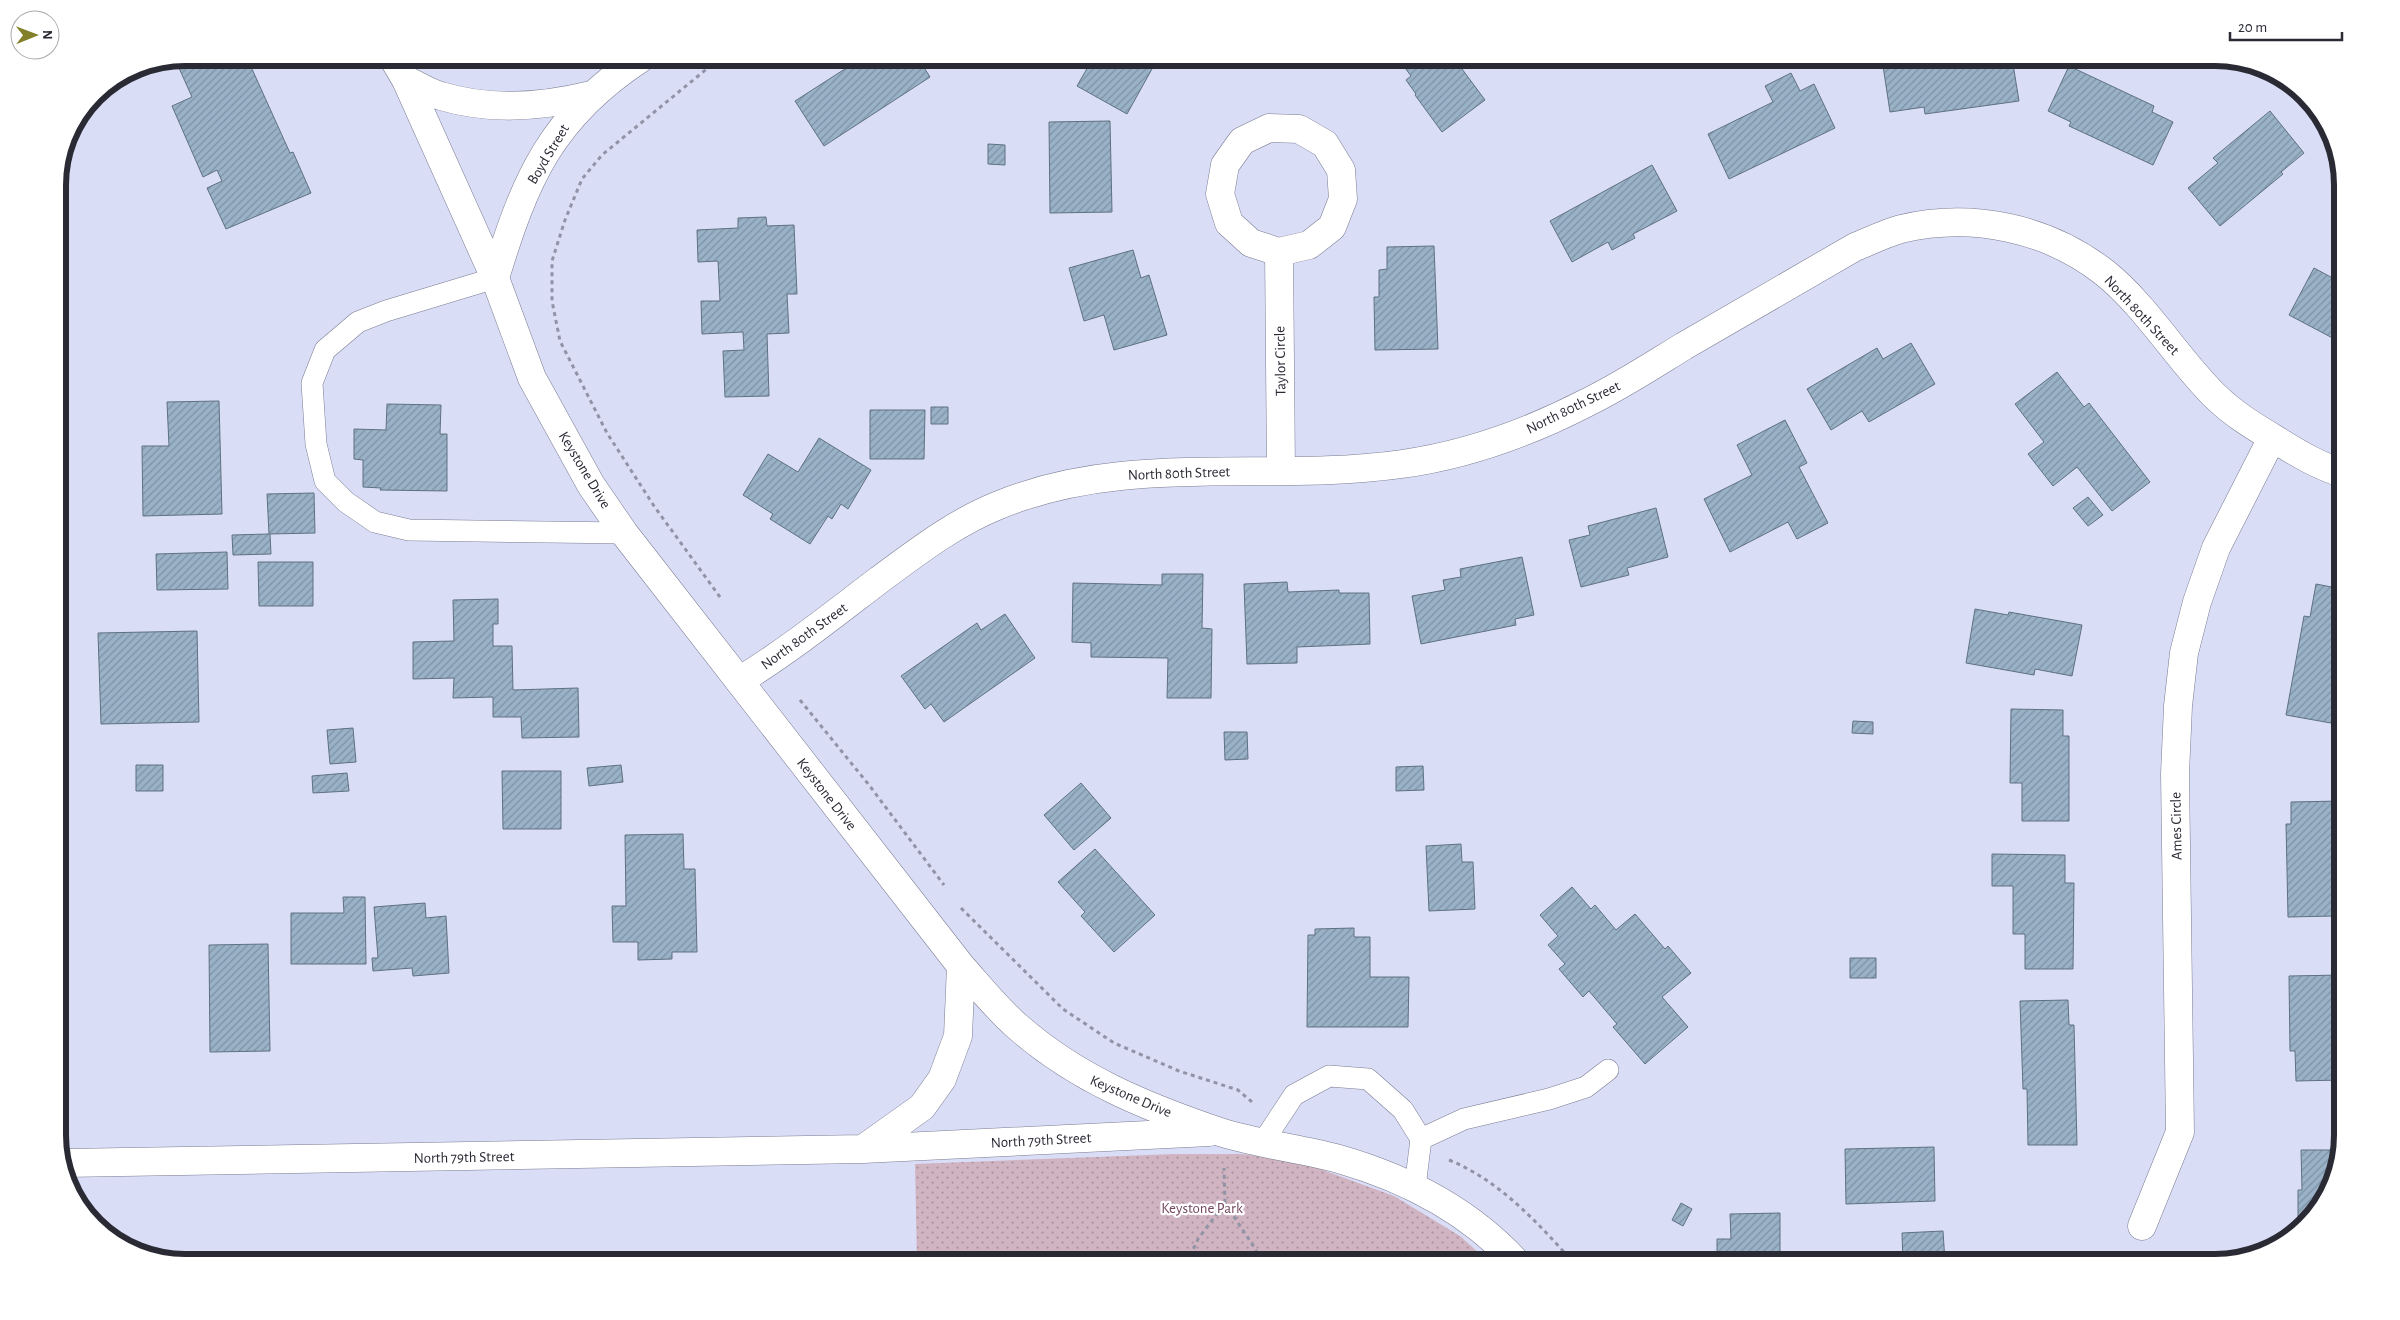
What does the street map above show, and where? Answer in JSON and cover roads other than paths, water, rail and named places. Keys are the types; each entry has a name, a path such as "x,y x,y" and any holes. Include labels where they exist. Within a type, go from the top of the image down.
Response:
{"street":[{"name":"Boyd Street","path":"495,278 507,238 534,172 551,142 591,95 629,67"},
{"path":"400,69 440,96 472,103 520,107 565,101 591,95"},
{"name":"Keystone Drive","path":"400,69 495,278 532,378 591,485 624,532 961,966 1016,1025 1074,1070 1110,1090 1221,1132 1338,1159 1380,1172 1415,1187 1448,1206 1480,1229 1507,1254"},
{"path":"1269,128 1299,129 1325,144 1341,170 1343,199 1332,226 1309,245 1279,252 1251,243 1229,223 1220,194 1225,165 1242,141 1269,128"},
{"name":"North 80th Street","path":"739,681 769,663 933,540 1000,504 1058,486 1112,475 1167,472 1336,470 1402,464 1459,453 1515,435 1589,402 1855,247 1901,229 1953,222 1986,223 2033,233 2068,248 2106,274 2214,395 2241,418 2310,460 2333,469"},
{"name":"Taylor Circle","path":"1279,252 1281,471"},
{"name":"Ames Circle","path":"2142,1226 2180,1132 2175,774 2178,706 2184,653 2197,602 2216,548 2272,438"},
{"path":"863,1149 922,1107 942,1079 958,1036 961,966"},
{"name":"North 79th Street","path":"70,1163 863,1149 1221,1132"}],"lane":[{"path":"495,278 386,311 358,322 325,350 312,383 316,444 325,481 346,502 375,522 409,530 624,532"},
{"path":"1420,1144 1464,1119 1549,1099 1586,1087 1608,1070"},
{"path":"1263,1142 1294,1095 1329,1076 1368,1079 1404,1110 1420,1144 1415,1187"}],"park label":[{"name":"Keystone Park","path":"1202,1208"}]}
